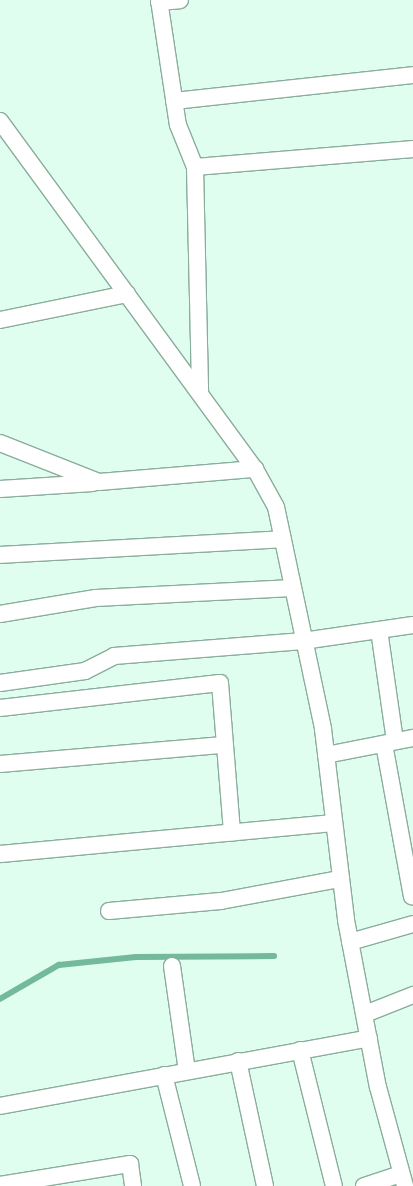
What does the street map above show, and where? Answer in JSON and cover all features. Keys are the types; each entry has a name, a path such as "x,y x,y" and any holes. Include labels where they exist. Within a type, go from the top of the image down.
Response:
{"street":[{"path":"180,0 159,1 178,125 195,167 200,393"},
{"path":"174,101 413,75"},
{"path":"0,121 255,469 276,507 294,588 326,755 340,879 350,942 369,1038 403,1180 364,1186"},
{"path":"195,167 413,149"},
{"path":"0,320 127,294"},
{"path":"0,443 99,482"},
{"path":"0,489 255,469"},
{"path":"0,555 283,539"},
{"path":"0,614 96,598 294,588"},
{"path":"0,684 85,671 114,656 304,641 413,625"},
{"path":"379,630 390,742 412,896"},
{"path":"0,708 220,683 223,745 232,833"},
{"path":"326,755 413,738"},
{"path":"0,764 223,745"},
{"path":"0,854 334,823"},
{"path":"109,911 221,901 340,879"},
{"path":"350,942 413,924"},
{"path":"172,966 187,1071"},
{"path":"365,1014 413,995"},
{"path":"0,1106 369,1038"},
{"path":"300,1050 334,1186"},
{"path":"238,1061 265,1186"},
{"path":"164,1075 192,1186"},
{"path":"0,1184 130,1164 133,1186"}],"waterway":[{"path":"0,999 59,965 136,957 274,956"}]}
